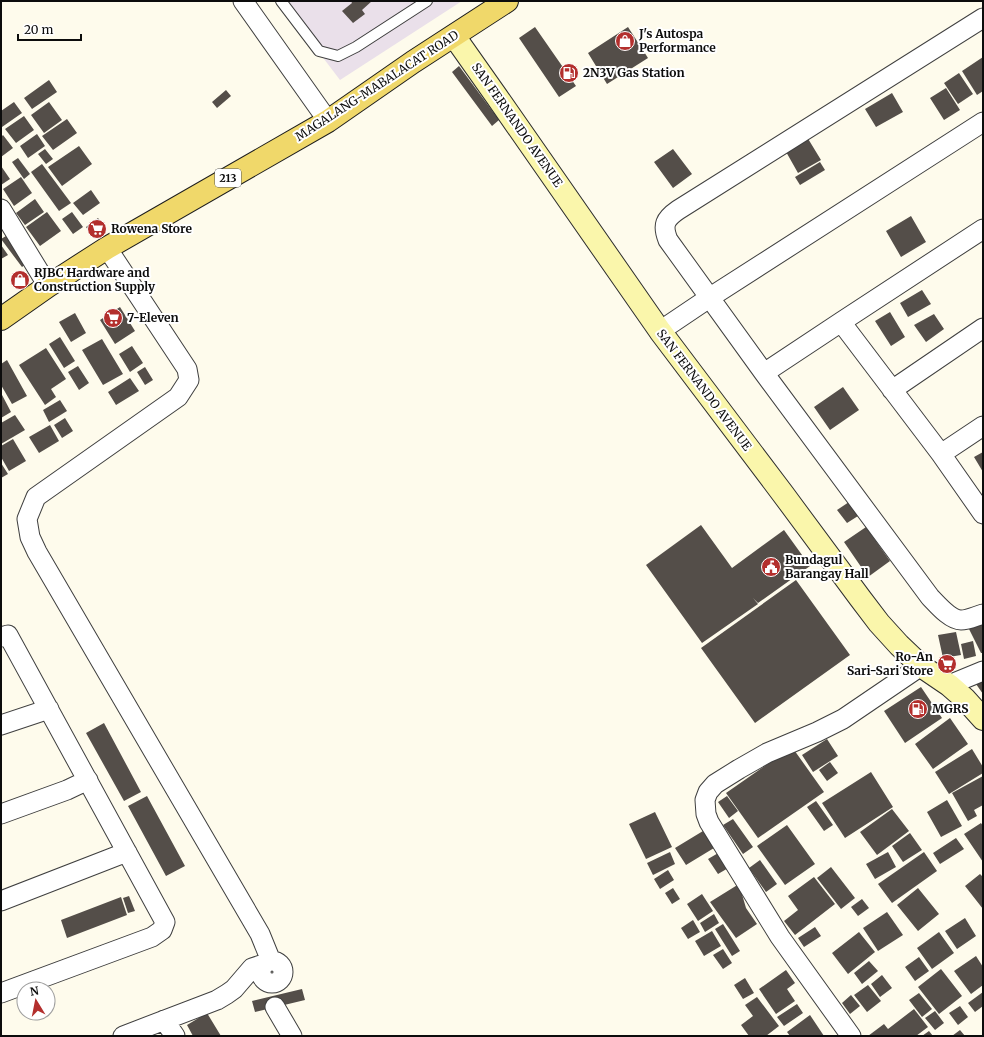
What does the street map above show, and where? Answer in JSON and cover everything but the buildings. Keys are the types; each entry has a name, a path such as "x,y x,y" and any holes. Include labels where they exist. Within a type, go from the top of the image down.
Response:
{"main road":[{"name":"MAGALANG-MABALACAT ROAD","path":"1,319 48,286 107,248 328,121 413,62 507,1"},
{"name":"SAN FERNANDO AVENUE","path":"454,36 660,331 837,568 899,645 920,666 948,685 965,699 983,719"}],"street":[{"path":"243,1 328,121"},
{"path":"983,18 672,214 665,224 665,234 668,240 709,298 936,604 956,620 968,619 983,614"},
{"path":"660,331 983,122"},
{"path":"1,209 48,286"},
{"path":"764,373 983,229"},
{"path":"107,248 187,369 189,380 178,397 36,497 27,519 30,537 37,552 260,934 267,962"},
{"path":"841,322 983,514"},
{"path":"892,390 983,328"},
{"path":"940,454 983,426"},
{"path":"1,993 152,937 162,930 165,922 49,709 3,632"},
{"path":"851,1036 780,937 709,822 706,814 705,800 708,792 715,784 739,769 768,753 818,732 843,719 920,666"},
{"path":"948,685 983,671"},
{"path":"1,725 49,709"},
{"path":"1,814 67,790 88,780"},
{"path":"1,901 127,852"},
{"path":"123,1036 217,1000 234,989 252,968 267,962 278,963 283,970 282,978 276,983 272,996 292,1036"},
{"path":"164,1020 175,1036"}],"lane":[{"path":"281,1 319,51 338,56 356,47 427,1"}],"shaded area":[{"path":"280,1 462,1 340,80"}],"place":[{"name":"J's Autospa Performance","path":"625,41"},
{"name":"2N3V Gas Station","path":"569,73"},
{"name":"Rowena Store","path":"97,229"},
{"name":"RJBC Hardware and Construction Supply","path":"20,280"},
{"name":"7-Eleven","path":"113,318"},
{"name":"Bundagul Barangay Hall","path":"771,567"},
{"name":"Ro-An Sari-Sari Store","path":"947,664"},
{"name":"MGRS","path":"918,709"}]}
